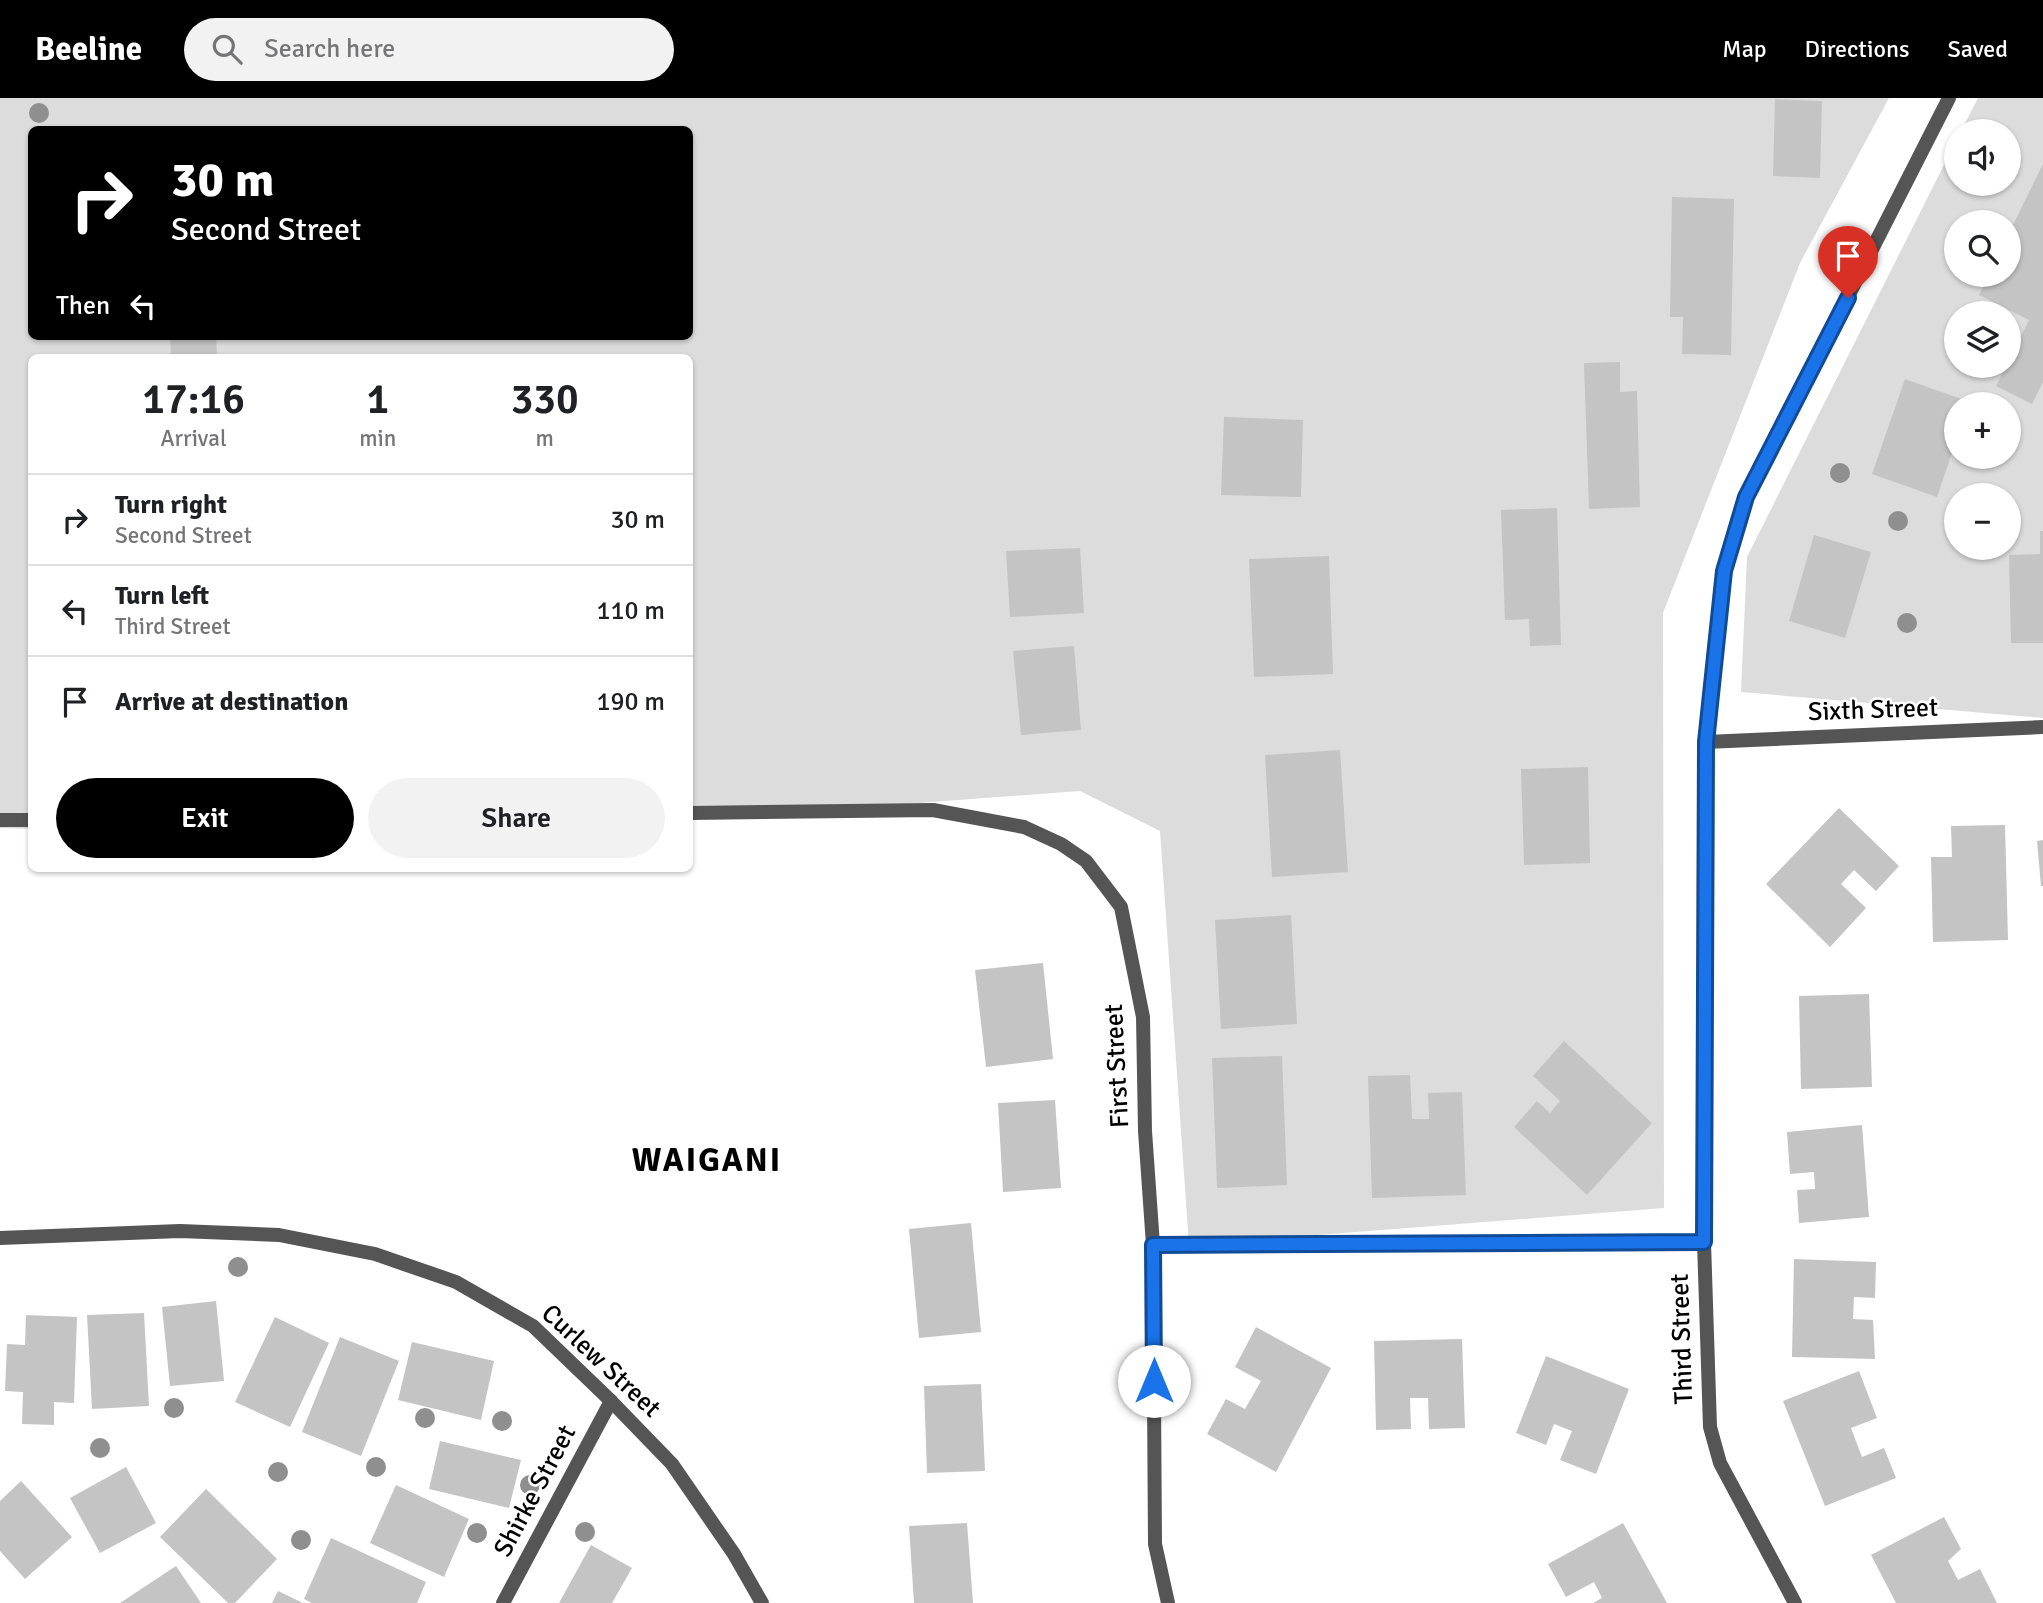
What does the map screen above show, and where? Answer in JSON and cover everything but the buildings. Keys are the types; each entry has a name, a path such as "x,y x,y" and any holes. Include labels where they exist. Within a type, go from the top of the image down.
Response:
{"street":[{"name":"Third Street","path":"1794,1603 1720,1463 1710,1427 1704,1242 1706,742 1724,571 1746,497 1949,98"},
{"name":"Sixth Street","path":"1706,742 2043,727"},
{"name":"First Street","path":"693,813 933,810 1024,827 1061,844 1086,861 1121,907 1143,1017 1145,1131 1153,1245 1155,1544 1168,1603"},
{"path":"0,820 28,820"},
{"name":"Curlew Street","path":"0,1238 180,1231 279,1235 375,1254 456,1282 533,1326 672,1464 734,1554 762,1603"},
{"path":"1153,1245 1704,1242"},
{"name":"Shirke Street","path":"503,1603 611,1401"}],"shaded area":[{"path":"0,98 1889,98 1800,263 1663,613 1664,1208 1189,1245 1160,831 1080,791 693,820 693,354 28,354 28,829 0,828"},
{"path":"1978,98 2043,98 2043,718 1741,692 1747,557 1944,165 1944,196 2021,196 2021,119 1967,119"}],"district":[{"name":"WAIGANI","path":"707,1160"}],"route":[{"path":"1154,1381 1153,1245 1704,1242 1706,742 1724,571 1746,497 1848,298"}]}
